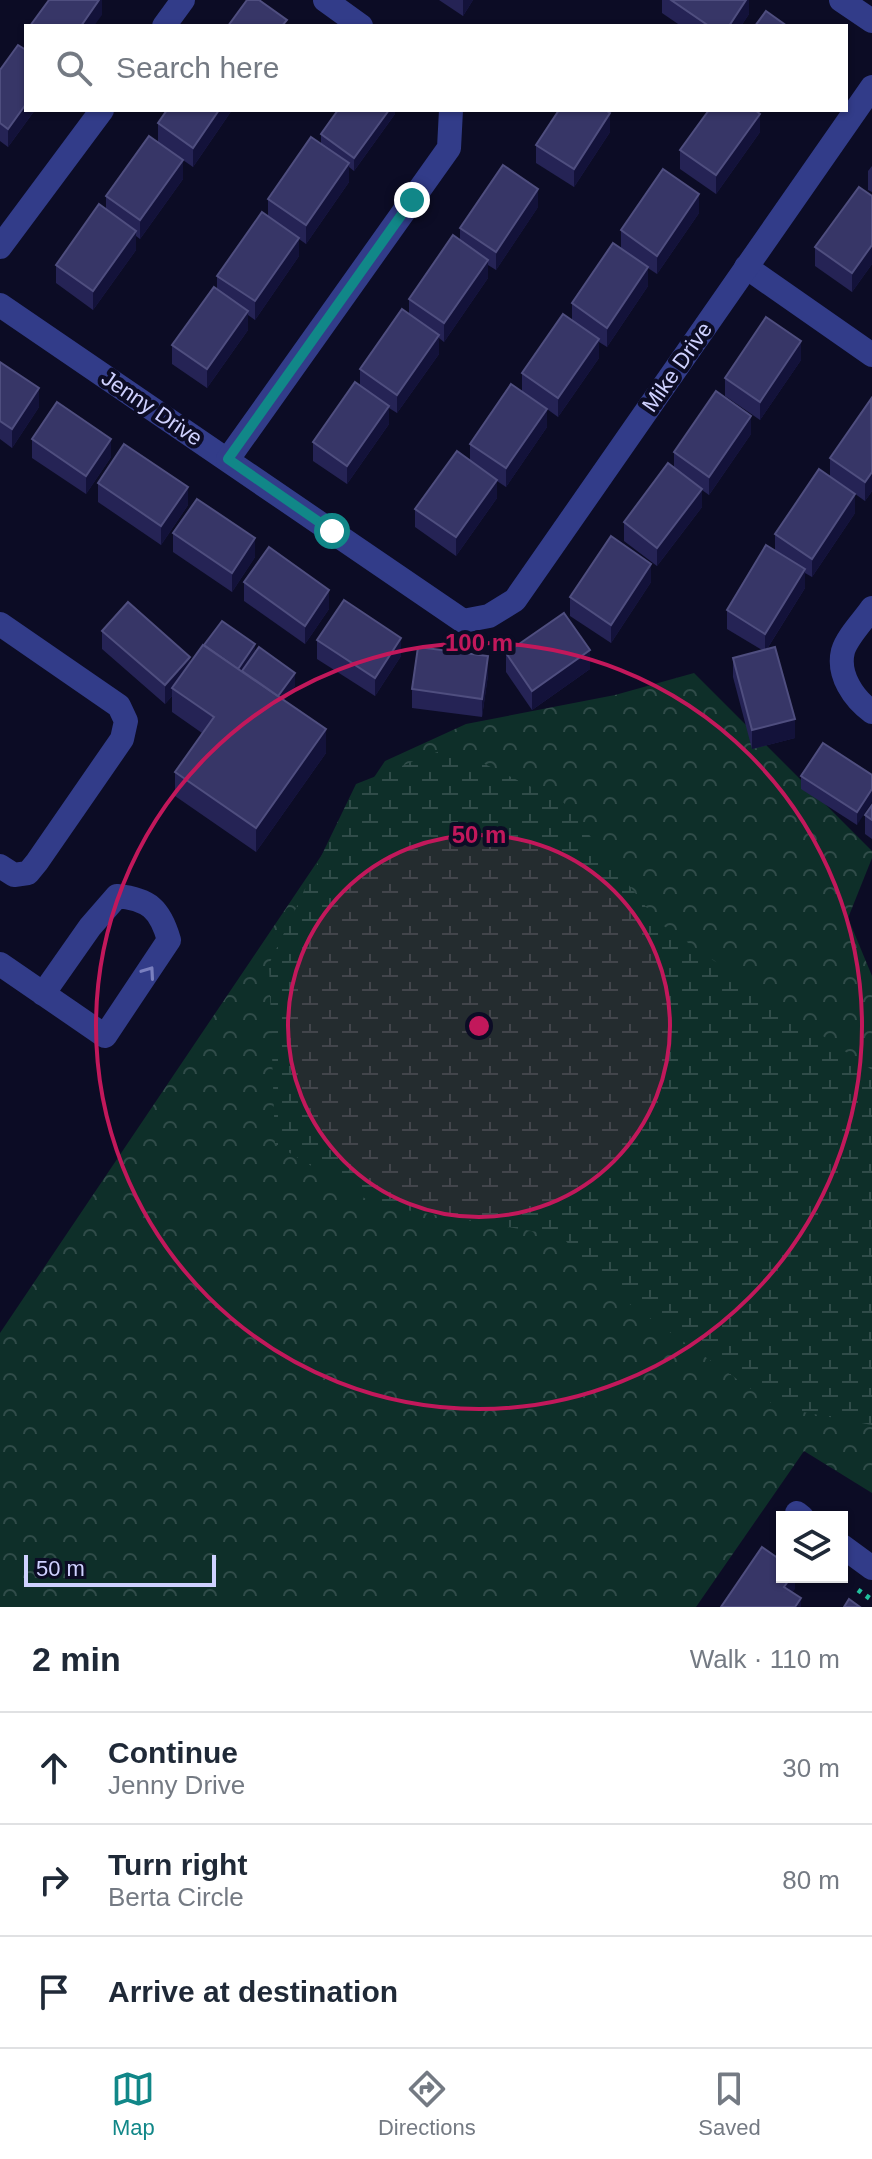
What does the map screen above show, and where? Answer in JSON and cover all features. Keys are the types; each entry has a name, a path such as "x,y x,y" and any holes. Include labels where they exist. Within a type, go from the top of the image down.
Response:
{"street":[{"path":"165,24 183,0"},
{"path":"325,0 358,24"},
{"path":"841,0 872,21"},
{"name":"Mike Drive","path":"463,621 489,616 515,600 872,87"},
{"path":"0,247 101,112"},
{"path":"228,459 449,148 451,112"},
{"path":"746,267 872,355"},
{"name":"Jenny Drive","path":"0,305 463,621"},
{"path":"872,608 843,650 842,675 860,704 872,712"},
{"path":"0,624 119,706 126,721 122,739 28,873 14,875 0,866"},
{"path":"0,964 43,994 105,1036 169,940 163,917 137,898 117,896 103,909 43,994"},
{"path":"848,1550 872,1568"}],"green space":[{"path":"694,673 872,851 848,918 872,976 872,1493 804,1451 696,1607 0,1607 0,1333 385,761 466,724 615,695"},
{"path":"450,747 564,803 658,922 872,1070 872,1425 777,1407 621,1298 561,1236 376,1205 275,1144 269,964 356,784"}],"building":[{"path":"49,0 99,0 82,24 31,24"},
{"path":"247,0 259,0 287,20 284,24 229,24"},
{"path":"671,0 746,0 730,24 706,24"},
{"path":"766,11 784,24 756,24"},
{"path":"18,45 24,49 24,107 8,129 0,123 0,70"},
{"path":"166,112 218,112 193,148 158,123"},
{"path":"337,112 388,112 354,158 321,134"},
{"path":"558,112 610,113 574,169 536,145"},
{"path":"708,112 760,114 716,175 680,150"},
{"path":"149,136 183,160 140,220 106,196"},
{"path":"311,137 349,163 306,225 268,199"},
{"path":"503,165 538,189 496,252 460,228"},
{"path":"663,169 699,194 657,256 621,230"},
{"path":"859,187 872,196 872,245 852,273 815,247"},
{"path":"99,204 136,231 93,291 56,265"},
{"path":"262,212 299,238 255,301 217,276"},
{"path":"453,235 488,260 444,323 409,299"},
{"path":"613,243 648,267 607,328 572,303"},
{"path":"214,287 248,311 207,369 172,345"},
{"path":"402,309 439,335 397,395 360,369"},
{"path":"563,314 599,339 558,398 522,373"},
{"path":"766,317 801,341 760,402 725,378"},
{"path":"0,362 39,388 12,429 0,421"},
{"path":"355,382 389,406 347,466 313,442"},
{"path":"511,384 547,409 506,468 470,444"},
{"path":"716,391 751,416 709,477 674,452"},
{"path":"871,399 872,472 865,482 830,458"},
{"path":"57,402 111,439 86,476 32,439"},
{"path":"124,444 188,487 161,526 98,483"},
{"path":"457,451 497,480 456,537 415,509"},
{"path":"668,463 702,489 657,548 624,522"},
{"path":"819,469 855,494 812,559 775,534"},
{"path":"197,499 255,538 232,573 173,533"},
{"path":"611,536 651,564 611,625 570,597"},
{"path":"766,545 805,569 765,634 727,610"},
{"path":"269,547 329,590 305,626 244,582"},
{"path":"344,600 401,638 375,678 317,640"},
{"path":"128,602 190,657 165,685 102,631"},
{"path":"564,613 590,650 532,691 506,653"},
{"path":"222,621 255,644 238,669 204,645"},
{"path":"203,645 326,729 256,828 175,772 214,717 172,688"},
{"path":"259,647 295,673 278,696 242,671"},
{"path":"418,647 488,656 482,699 412,689"},
{"path":"775,647 795,719 752,730 733,658"},
{"path":"823,743 872,775 872,789 857,812 801,776"},
{"path":"872,805 872,820 865,815"},
{"path":"762,1547 776,1557 776,1583 787,1583 784,1587 801,1598 795,1607 721,1607"},
{"path":"849,1599 860,1607 844,1607"}],"route":[{"path":"332,531 228,459 412,200"}]}
